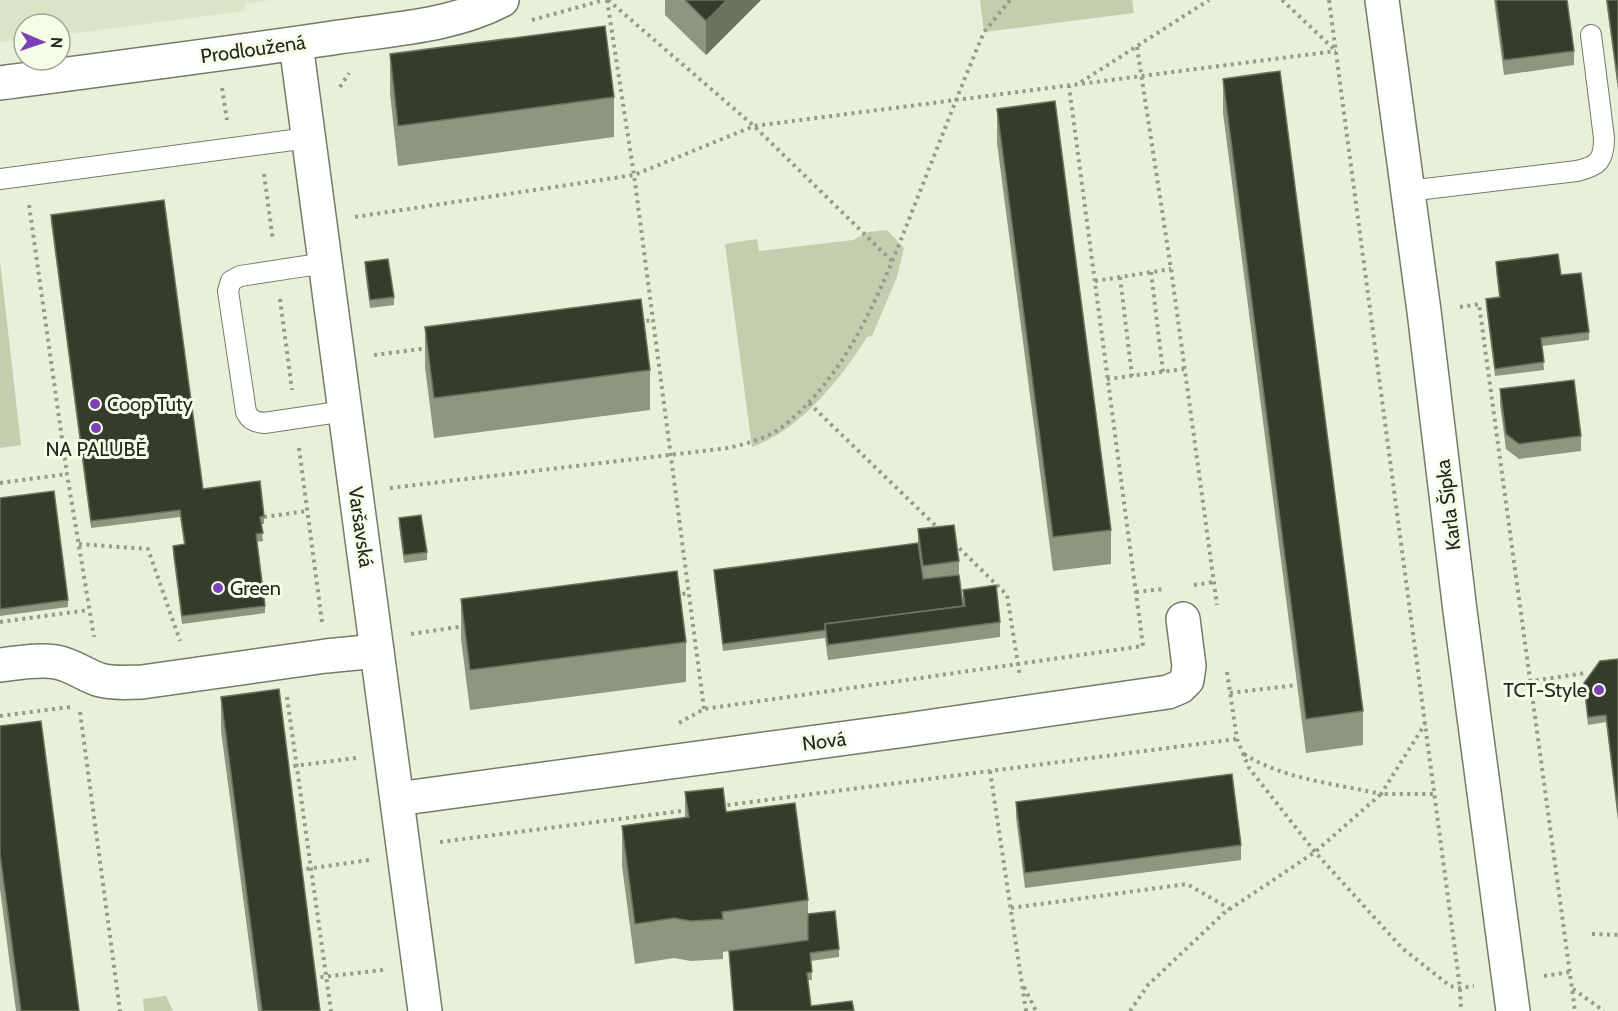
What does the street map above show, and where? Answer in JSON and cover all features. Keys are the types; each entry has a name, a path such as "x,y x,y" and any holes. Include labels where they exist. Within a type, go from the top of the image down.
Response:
{"street":[{"name":"Prodloužená","path":"0,83 296,44 432,23 464,16 502,0"},
{"name":"Karla Šípka","path":"1382,0 1513,1011"},
{"name":"Varšavská","path":"296,44 425,1011"},
{"name":"Nová","path":"397,799 1168,692 1180,687 1187,680 1189,666 1183,619"},
{"path":"0,665 35,661 56,662 73,666 100,680 118,683 142,682 377,651"}],"lane":[{"path":"1408,191 1577,171 1590,168 1599,162 1604,152 1604,138 1591,35"},
{"path":"0,179 308,138"},
{"path":"325,264 240,276 231,281 228,291 249,417 264,423 345,411"}],"path":[{"path":"608,0 754,126 892,261"},
{"path":"608,0 634,175 704,709"},
{"path":"387,488 728,448 762,439 784,425 809,403 843,359 892,261 984,32 1010,0"},
{"path":"1077,84 1209,0"},
{"path":"1282,0 1336,51"},
{"path":"1329,0 1435,794 1461,1011"},
{"path":"1137,47 1172,269 1219,616"},
{"path":"350,218 634,175 754,126 1336,51"},
{"path":"218,54 230,148"},
{"path":"677,724 704,709 1143,646 1069,86"},
{"path":"29,201 67,474 100,680"},
{"path":"1095,281 1172,269"},
{"path":"1151,272 1163,372"},
{"path":"1120,277 1132,376"},
{"path":"1424,311 1479,304 1575,1011"},
{"path":"630,323 653,320"},
{"path":"368,356 440,347"},
{"path":"1107,380 1184,369"},
{"path":"809,403 1007,594 1026,712"},
{"path":"0,483 67,474"},
{"path":"264,517 307,511"},
{"path":"79,544 148,549 184,652"},
{"path":"665,596 689,593"},
{"path":"0,622 89,610"},
{"path":"406,635 477,624"},
{"path":"1227,671 1237,739 1249,768 1315,852 1402,948 1450,986 1460,988"},
{"path":"1471,690 1585,673"},
{"path":"1230,693 1297,685"},
{"path":"286,690 331,1011"},
{"path":"80,706 120,1011"},
{"path":"1130,1011 1148,985 1230,909 1315,852 1381,794 1425,722"},
{"path":"713,807 1237,739"},
{"path":"1244,753 1262,765 1282,772 1381,794 1435,794"},
{"path":"285,767 357,758"},
{"path":"990,771 1026,1011"},
{"path":"440,842 689,810"},
{"path":"299,870 370,860"},
{"path":"1011,908 1187,884 1230,909"},
{"path":"1592,934 1618,935"},
{"path":"313,978 384,970"},
{"path":"1022,983 1036,1011"},
{"path":"1572,988 1604,1011"}],"shaded area":[{"path":"0,0 271,0 245,4 245,11 72,33 72,12 12,12 12,40 0,42"},
{"path":"980,0 1132,0 1134,13 984,32"},
{"path":"887,230 904,248 897,277 872,336 867,337 845,370 803,416 787,429 752,447 725,244 757,239 759,251 853,240 868,232"},
{"path":"0,261 21,445 0,448"},
{"path":"166,996 173,1011 144,1011 143,999"}],"building":[{"path":"685,0 727,0 706,21"},
{"path":"1496,0 1567,0 1574,51 1504,60"},
{"path":"1607,0 1618,0 1618,83"},
{"path":"605,26 614,97 398,126 390,54"},
{"path":"1280,71 1363,711 1306,719 1223,79"},
{"path":"1055,101 1111,530 1053,537 997,109"},
{"path":"164,200 203,489 260,481 264,516 260,517 263,533 256,534 265,606 182,616 173,546 185,544 180,510 91,521 51,215"},
{"path":"1558,254 1561,275 1581,273 1589,332 1541,338 1544,362 1495,369 1486,299 1500,297 1496,262"},
{"path":"388,259 394,297 370,300 365,262"},
{"path":"641,299 650,370 434,398 425,327"},
{"path":"1574,380 1581,436 1519,444 1506,434 1500,389"},
{"path":"54,491 68,600 0,609 0,498"},
{"path":"421,515 427,552 404,555 399,518"},
{"path":"954,525 959,561 923,566 918,529"},
{"path":"918,543 923,579 959,575 963,606 825,624 825,630 723,644 714,570"},
{"path":"677,571 686,642 470,670 461,599"},
{"path":"996,585 1000,622 828,645 825,624 965,606 963,590"},
{"path":"1618,659 1618,813 1606,715 1588,717 1584,683 1600,661"},
{"path":"279,689 320,1011 262,1011 221,697"},
{"path":"41,721 79,1011 21,1011 0,854 0,726"},
{"path":"1232,774 1241,845 1025,873 1016,802"},
{"path":"723,788 726,812 795,803 808,900 722,912 723,919 691,921 674,918 635,924 622,826 689,817 685,792"},
{"path":"835,911 839,949 810,953 812,972 807,973 811,1006 852,1001 854,1011 734,1011 729,951 808,940 808,914"}],"place":[{"name":"Coop Tuty","path":"95,404"},
{"name":"NA PALUBĚ","path":"96,428"},
{"name":"Green","path":"218,588"},
{"name":"TCT-Style","path":"1599,690"}]}
